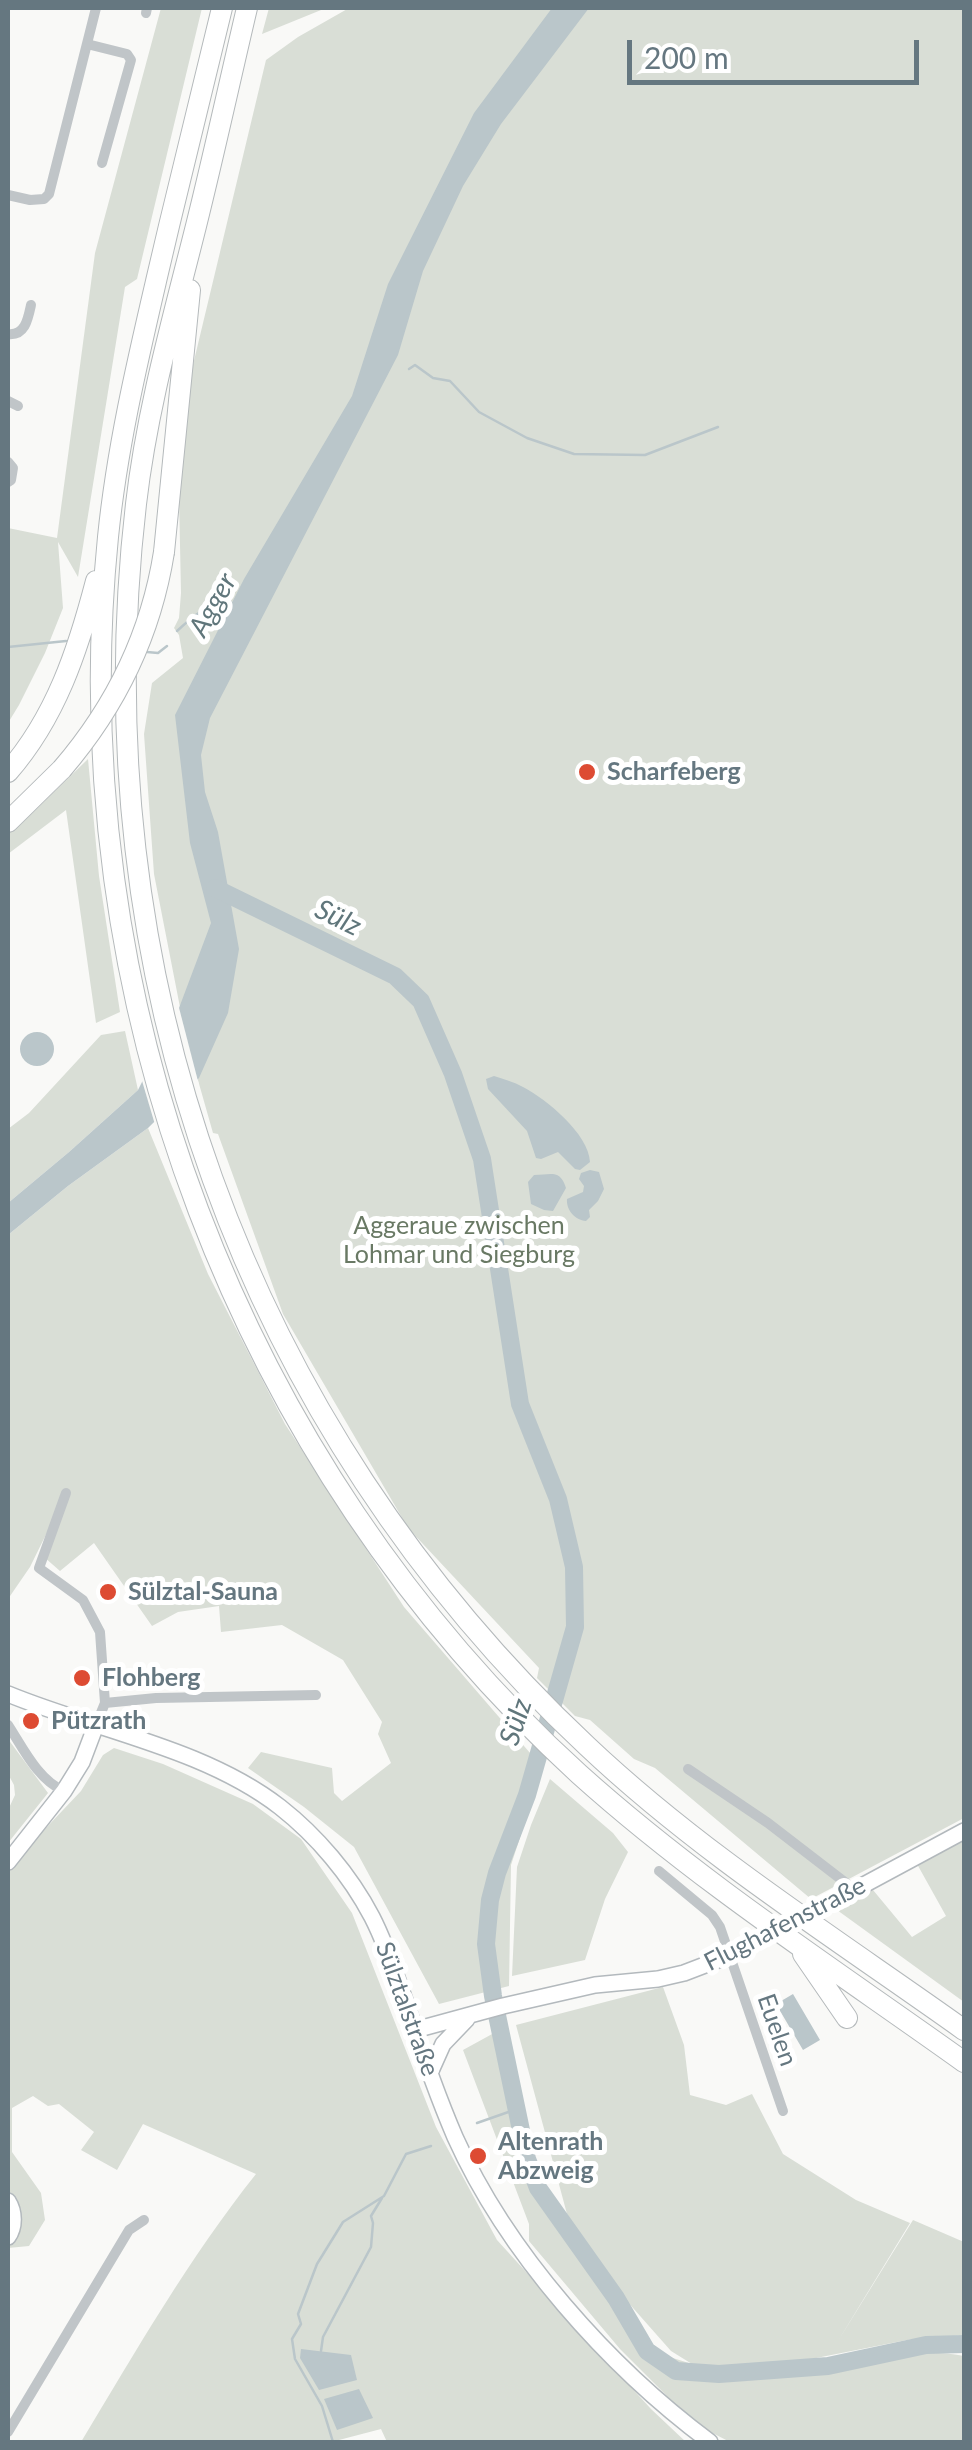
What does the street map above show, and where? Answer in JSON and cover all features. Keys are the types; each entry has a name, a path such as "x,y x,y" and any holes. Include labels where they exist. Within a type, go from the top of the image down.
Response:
{"highway":[{"path":"222,8 121,442 108,536 101,638 101,732 116,903 146,1050 182,1170 237,1306 310,1444 367,1532 464,1655 578,1772 694,1868 964,2062"},
{"path":"247,8 145,444 126,636 126,728 140,895 173,1053 202,1151 224,1213 273,1323 348,1459 428,1572 516,1676 590,1749 707,1848 964,2030"},
{"path":"8,822 62,769 106,711 130,668 148,623 164,552 196,228"},
{"path":"8,772 38,732 67,674 108,536"},
{"path":"793,1940 847,2018"}],"main road":[{"name":"Sülztalstraße","path":"8,1694 224,1772 300,1824 340,1868 372,1916 456,2139 486,2197 574,2316 665,2408 710,2442"},
{"path":"8,1862 64,1791 82,1762 96,1725"},
{"name":"Flughafenstraße","path":"476,2014 596,1985 684,1973 731,1955 964,1831"},
{"path":"415,2030 476,2014"},
{"path":"430,2074 443,2044 476,2014"},
{"path":"8,2201 14,2220 8,2237"}],"street":[{"path":"8,194 38,200 49,194 96,8"},
{"path":"87,44 128,54 130,60 102,163"},
{"path":"8,334 16,335 22,330 31,305"},
{"path":"8,462 13,468 8,482"},
{"path":"66,1494 39,1568 83,1600 100,1632 105,1703 96,1725"},
{"path":"105,1703 156,1698 301,1700 316,1695"},
{"path":"8,1725 42,1774 64,1791"},
{"path":"688,1769 768,1823 855,1890"},
{"name":"Euelen","path":"659,1871 712,1915 720,1927 784,2111"},
{"path":"8,2432 128,2230 144,2220"}],"green space":[{"path":"161,8 202,8 137,279 125,287 78,577 58,542 63,608 45,653 8,723 8,528 57,538 95,253"},
{"path":"269,8 326,8 262,34"},
{"name":"Aggeraue zwischen Lohmar und Siegburg","path":"349,8 964,8 964,1818 811,1899 655,1768 634,1759 590,1720 575,1716 537,1678 539,1668 408,1528 283,1314 218,1134 213,1133 186,1038 154,874 144,734 152,683 183,658 174,628 181,593 179,497 192,369 266,60"},
{"path":"88,759 99,876 120,1012 96,1023 66,810 8,854 8,834"},
{"path":"125,1031 138,1090 8,1203 8,1129 29,1113 101,1035"},
{"path":"148,1128 208,1274 285,1424 404,1607 543,1768 511,1865 509,1986 439,2004 354,1847 248,1768 261,1752 332,1768 334,1793 342,1801 391,1763 378,1734 382,1722 343,1660 282,1625 221,1632 219,1606 178,1612 152,1626 94,1543 60,1571 44,1557 61,1504 30,1567 8,1599 8,1235"},
{"path":"8,1739 48,1793 8,1843 8,1810 15,1795 8,1774"},
{"path":"114,1748 163,1764 253,1804 301,1839 352,1913 436,2127 497,2240 651,2409 686,2442 387,2442 381,2429 339,2442 81,2442 186,2272 256,2174 143,2124 117,2170 81,2150 94,2132 59,2104 48,2106 33,2096 12,2108 12,2152 41,2193 45,2220 29,2246 8,2248 17,2233 18,2205 8,2189 8,1868 81,1791 103,1755"},
{"path":"550,1779 613,1833 628,1852 605,1899 585,1960 512,1976 517,1867"},
{"path":"964,1840 964,2002 837,1910 873,1890 912,1937 946,1916 917,1864"},
{"path":"663,1987 684,2045 690,2095 726,2105 752,2094 783,2154 856,2200 910,2223 838,2341 913,2220 964,2242 964,2335 907,2340 796,2362 807,2371 905,2354 964,2356 964,2442 730,2442 695,2424 620,2349 529,2241 529,2224 463,2050 494,2033 546,2213 610,2302 660,2354 692,2364 671,2351 618,2291 567,2214 516,2025"}],"shaded area":[{"path":"552,8 589,8 501,124 463,186 423,271 398,355 210,718 201,755 205,792 218,832 239,949 228,1013 199,1078 148,1128 8,1235 8,1203 138,1090 179,1008 211,923 190,843 175,715 244,579 352,396 388,284 474,113"},
{"path":"37,1032 49,1037 54,1049 49,1061 37,1066 25,1061 20,1049 25,1037"},
{"path":"494,1076 523,1087 554,1109 582,1140 590,1162 580,1170 558,1152 536,1158 527,1131 488,1089 486,1079"},
{"path":"599,1172 604,1189 586,1221 572,1214 567,1199 583,1192 579,1179 581,1173"},
{"path":"554,1174 564,1182 566,1188 553,1211 531,1204 528,1182 534,1175"},
{"path":"793,1994 820,2040 803,2050 776,2004"},
{"path":"301,2349 351,2355 357,2380 319,2390 300,2358"},
{"path":"359,2389 373,2418 337,2430 324,2399"}],"pier":[{"path":"177,1000 199,1085 156,1128 140,1074"}],"waterway":[{"path":"409,369 415,365 433,378 450,381 479,412 527,438 574,454 645,455 718,427"},
{"name":"Agger","path":"177,631 208,607 231,602"},
{"path":"8,647 66,641"},
{"path":"147,652 158,653 167,646"},
{"name":"Sülz","path":"215,888 395,976 421,1001 453,1074 482,1159 520,1404 558,1499 574,1567 575,1627 527,1795 497,1873 486,1944 527,2159 538,2188 616,2298 647,2351 676,2371 719,2374 828,2366 926,2345 964,2344"},
{"path":"477,2123 517,2109"},
{"path":"333,2442 322,2406 295,2359 292,2339 301,2324 298,2314 317,2264 343,2222 384,2196 406,2154 431,2146"},
{"path":"321,2351 323,2337 371,2247 371,2216 382,2198"}],"place":[{"name":"Scharfeberg","path":"587,772"},
{"name":"Sülztal-Sauna","path":"108,1592"},
{"name":"Flohberg","path":"82,1678"},
{"name":"Pützrath","path":"31,1721"},
{"name":"Altenrath Abzweig","path":"478,2156"}]}
